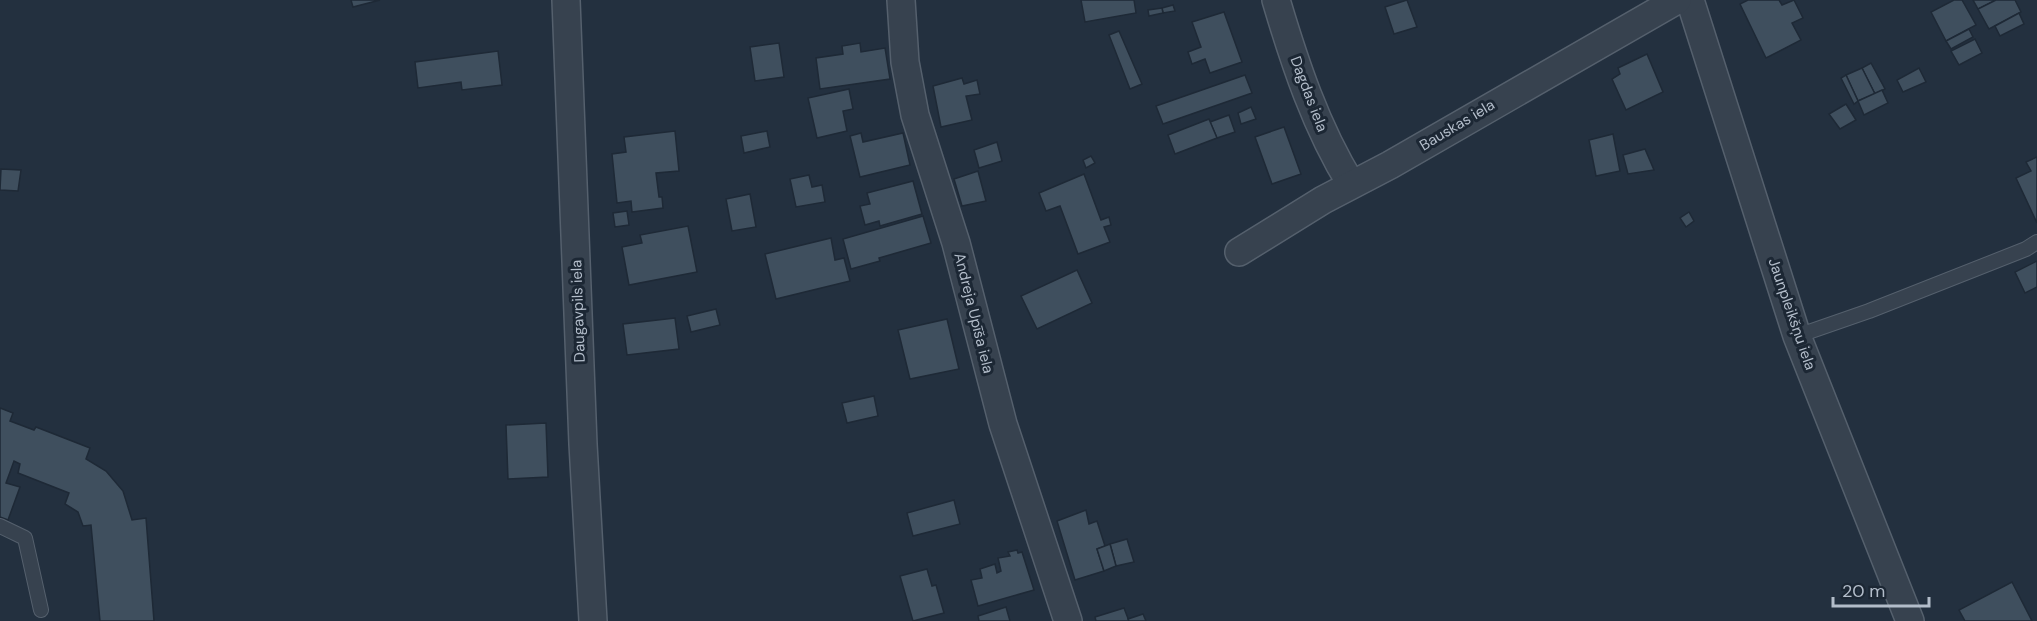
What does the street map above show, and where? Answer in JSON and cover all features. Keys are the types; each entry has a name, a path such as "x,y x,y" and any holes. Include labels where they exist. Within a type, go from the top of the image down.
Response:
{"street":[{"name":"Daugavpils iela","path":"566,0 583,444 593,621"},
{"name":"Andreja Upīša iela","path":"901,0 905,63 915,115 956,243 1003,424 1068,621"},
{"name":"Dagdas iela","path":"1276,0 1314,112 1331,150 1351,184"},
{"name":"Bauskas iela","path":"1239,252 1351,184 1390,165 1677,0"},
{"name":"Jaunpleikšņu iela","path":"1690,0 1797,336 1910,621"}],"lane":[{"path":"1797,336 1880,307 2037,242"},
{"path":"0,526 25,538 40,610"}],"building":[{"path":"351,0 380,0 353,7"},
{"path":"1081,0 1134,0 1136,13 1085,22"},
{"path":"1407,0 1417,27 1394,34 1385,7"},
{"path":"1748,0 1779,0 1782,5 1794,0 1803,18 1792,23 1801,40 1766,58 1740,4"},
{"path":"1954,0 1962,0 1976,25 1946,41 1931,12"},
{"path":"1973,0 1996,0 1978,9"},
{"path":"1996,0 2015,0 2021,12 1989,29 1978,9"},
{"path":"1173,5 1175,11 1163,13 1162,8"},
{"path":"1162,8 1163,13 1149,16 1148,10"},
{"path":"1224,12 1242,62 1210,73 1205,59 1192,64 1188,52 1201,47 1192,22"},
{"path":"2019,13 2024,24 2000,36 1995,26"},
{"path":"1969,29 1973,37 1951,49 1946,41"},
{"path":"1119,31 1142,84 1130,89 1109,35"},
{"path":"1975,39 1982,53 1959,65 1951,51"},
{"path":"779,43 784,77 755,81 750,47"},
{"path":"860,43 861,52 885,48 890,79 820,89 816,58 843,54 842,46"},
{"path":"498,51 502,85 462,90 461,82 418,88 415,62"},
{"path":"1647,54 1663,92 1626,110 1612,79 1620,74 1618,68"},
{"path":"1871,63 1885,89 1875,94 1862,68"},
{"path":"1862,68 1875,94 1858,101 1846,75"},
{"path":"1919,68 1926,82 1903,92 1897,80"},
{"path":"1245,75 1252,93 1163,124 1156,106"},
{"path":"1846,75 1858,101 1854,104 1841,78"},
{"path":"962,78 964,84 977,80 980,94 966,96 972,120 941,127 933,86"},
{"path":"849,89 853,109 843,111 847,131 817,138 808,98"},
{"path":"1882,90 1888,103 1864,115 1858,101"},
{"path":"1846,104 1856,120 1840,129 1829,114"},
{"path":"1251,107 1256,119 1241,124 1238,113"},
{"path":"1229,115 1235,132 1217,138 1210,122"},
{"path":"1209,119 1217,138 1175,154 1168,135"},
{"path":"1284,127 1301,174 1272,184 1255,137"},
{"path":"675,131 679,171 656,173 663,208 632,212 631,201 617,203 612,154 626,152 624,137"},
{"path":"767,131 770,147 744,153 741,136"},
{"path":"861,133 863,142 903,133 910,165 860,177 850,136"},
{"path":"1613,134 1620,171 1596,176 1589,140"},
{"path":"997,142 1002,161 979,168 974,150"},
{"path":"1645,149 1654,170 1628,174 1623,155"},
{"path":"1091,156 1095,163 1086,168 1083,160"},
{"path":"2037,157 2037,223 2016,178 2031,171 2026,162"},
{"path":"1,169 21,170 18,191 0,190"},
{"path":"978,171 986,201 962,206 954,179"},
{"path":"1084,174 1101,220 1109,217 1111,225 1104,227 1110,242 1078,254 1060,206 1046,211 1039,193"},
{"path":"809,175 812,187 822,185 825,202 796,207 790,179"},
{"path":"913,181 922,214 880,226 879,221 865,225 860,206 870,204 867,193"},
{"path":"750,194 756,227 732,231 726,199"},
{"path":"627,211 629,225 615,227 613,213"},
{"path":"1689,212 1694,221 1686,227 1680,218"},
{"path":"923,216 931,243 879,258 880,261 851,269 843,239"},
{"path":"688,226 697,272 629,285 622,247 642,243 640,235"},
{"path":"831,238 835,260 844,258 850,281 776,299 765,254"},
{"path":"2037,261 2037,287 2025,293 2015,272"},
{"path":"1077,270 1092,303 1037,329 1021,296"},
{"path":"716,309 720,325 691,332 687,316"},
{"path":"675,318 679,349 627,355 623,324"},
{"path":"947,319 959,369 910,379 898,330"},
{"path":"874,396 878,416 847,423 842,403"},
{"path":"0,408 13,413 10,421 34,430 36,427 90,448 86,459 106,471 123,491 132,520 146,518 154,621 100,621 91,525 83,526 78,512 65,504 69,493 18,473 20,464 14,461 6,483 20,487 8,520 0,517"},
{"path":"546,423 548,477 508,479 506,425"},
{"path":"954,500 960,524 913,536 907,513"},
{"path":"1086,510 1089,524 1097,521 1105,546 1097,549 1104,571 1075,580 1057,521"},
{"path":"1127,539 1134,562 1116,566 1110,544"},
{"path":"1110,544 1116,566 1104,571 1097,549"},
{"path":"1017,550 1018,553 1022,552 1034,590 978,606 971,580 982,578 980,569 995,564 997,573 1001,571 998,558 1010,556 1008,552"},
{"path":"927,569 932,586 936,585 944,613 913,621 900,576"},
{"path":"2012,582 2032,621 1965,621 1959,610"},
{"path":"1006,607 1010,621 979,621 978,616"},
{"path":"1124,608 1129,621 1096,621 1095,617"},
{"path":"1143,614 1146,621 1129,621 1128,619"}]}
